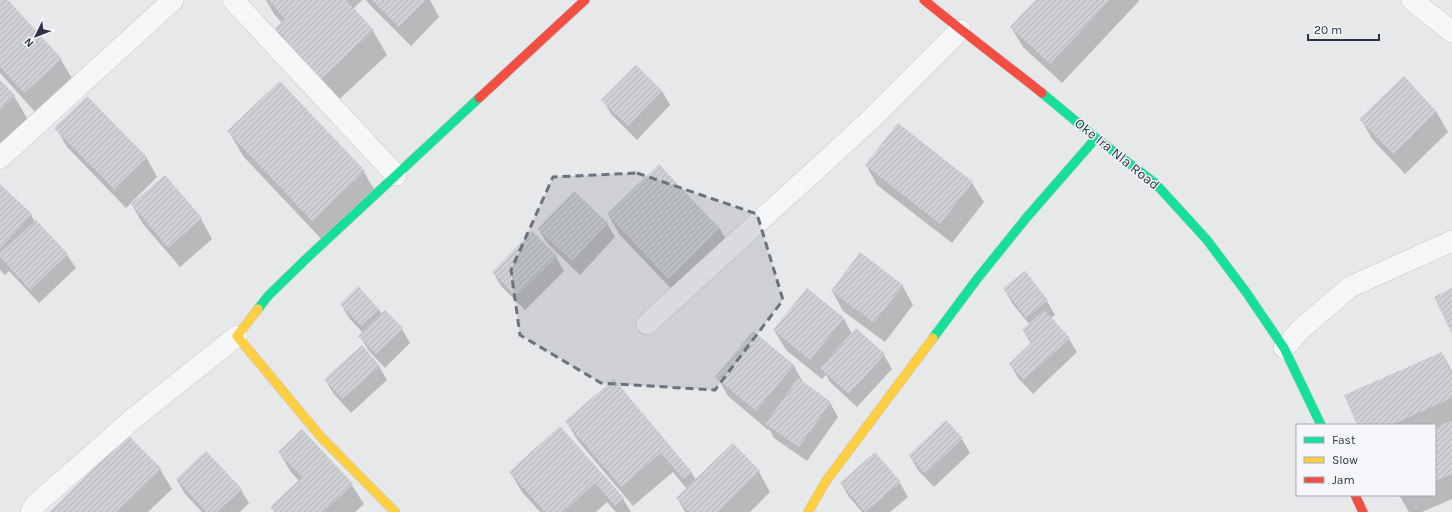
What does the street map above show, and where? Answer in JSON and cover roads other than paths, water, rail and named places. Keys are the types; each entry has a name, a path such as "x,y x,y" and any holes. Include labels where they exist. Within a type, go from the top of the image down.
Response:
{"street":[{"path":"0,158 173,0"},
{"path":"234,0 396,175"},
{"path":"31,512 35,505 134,418 237,336 268,296 585,0"},
{"name":"Oke Ira Nla Road","path":"924,0 960,30 1005,63 1096,138 1155,183 1207,240 1246,292 1284,348 1321,424"},
{"path":"1412,0 1452,32"},
{"path":"646,324 868,122 960,30"},
{"path":"808,512 826,481 977,279 1027,217 1096,138"},
{"path":"1284,348 1301,329 1350,287 1452,240"},
{"path":"237,336 321,437 395,512"},
{"path":"1355,496 1363,512"}]}
